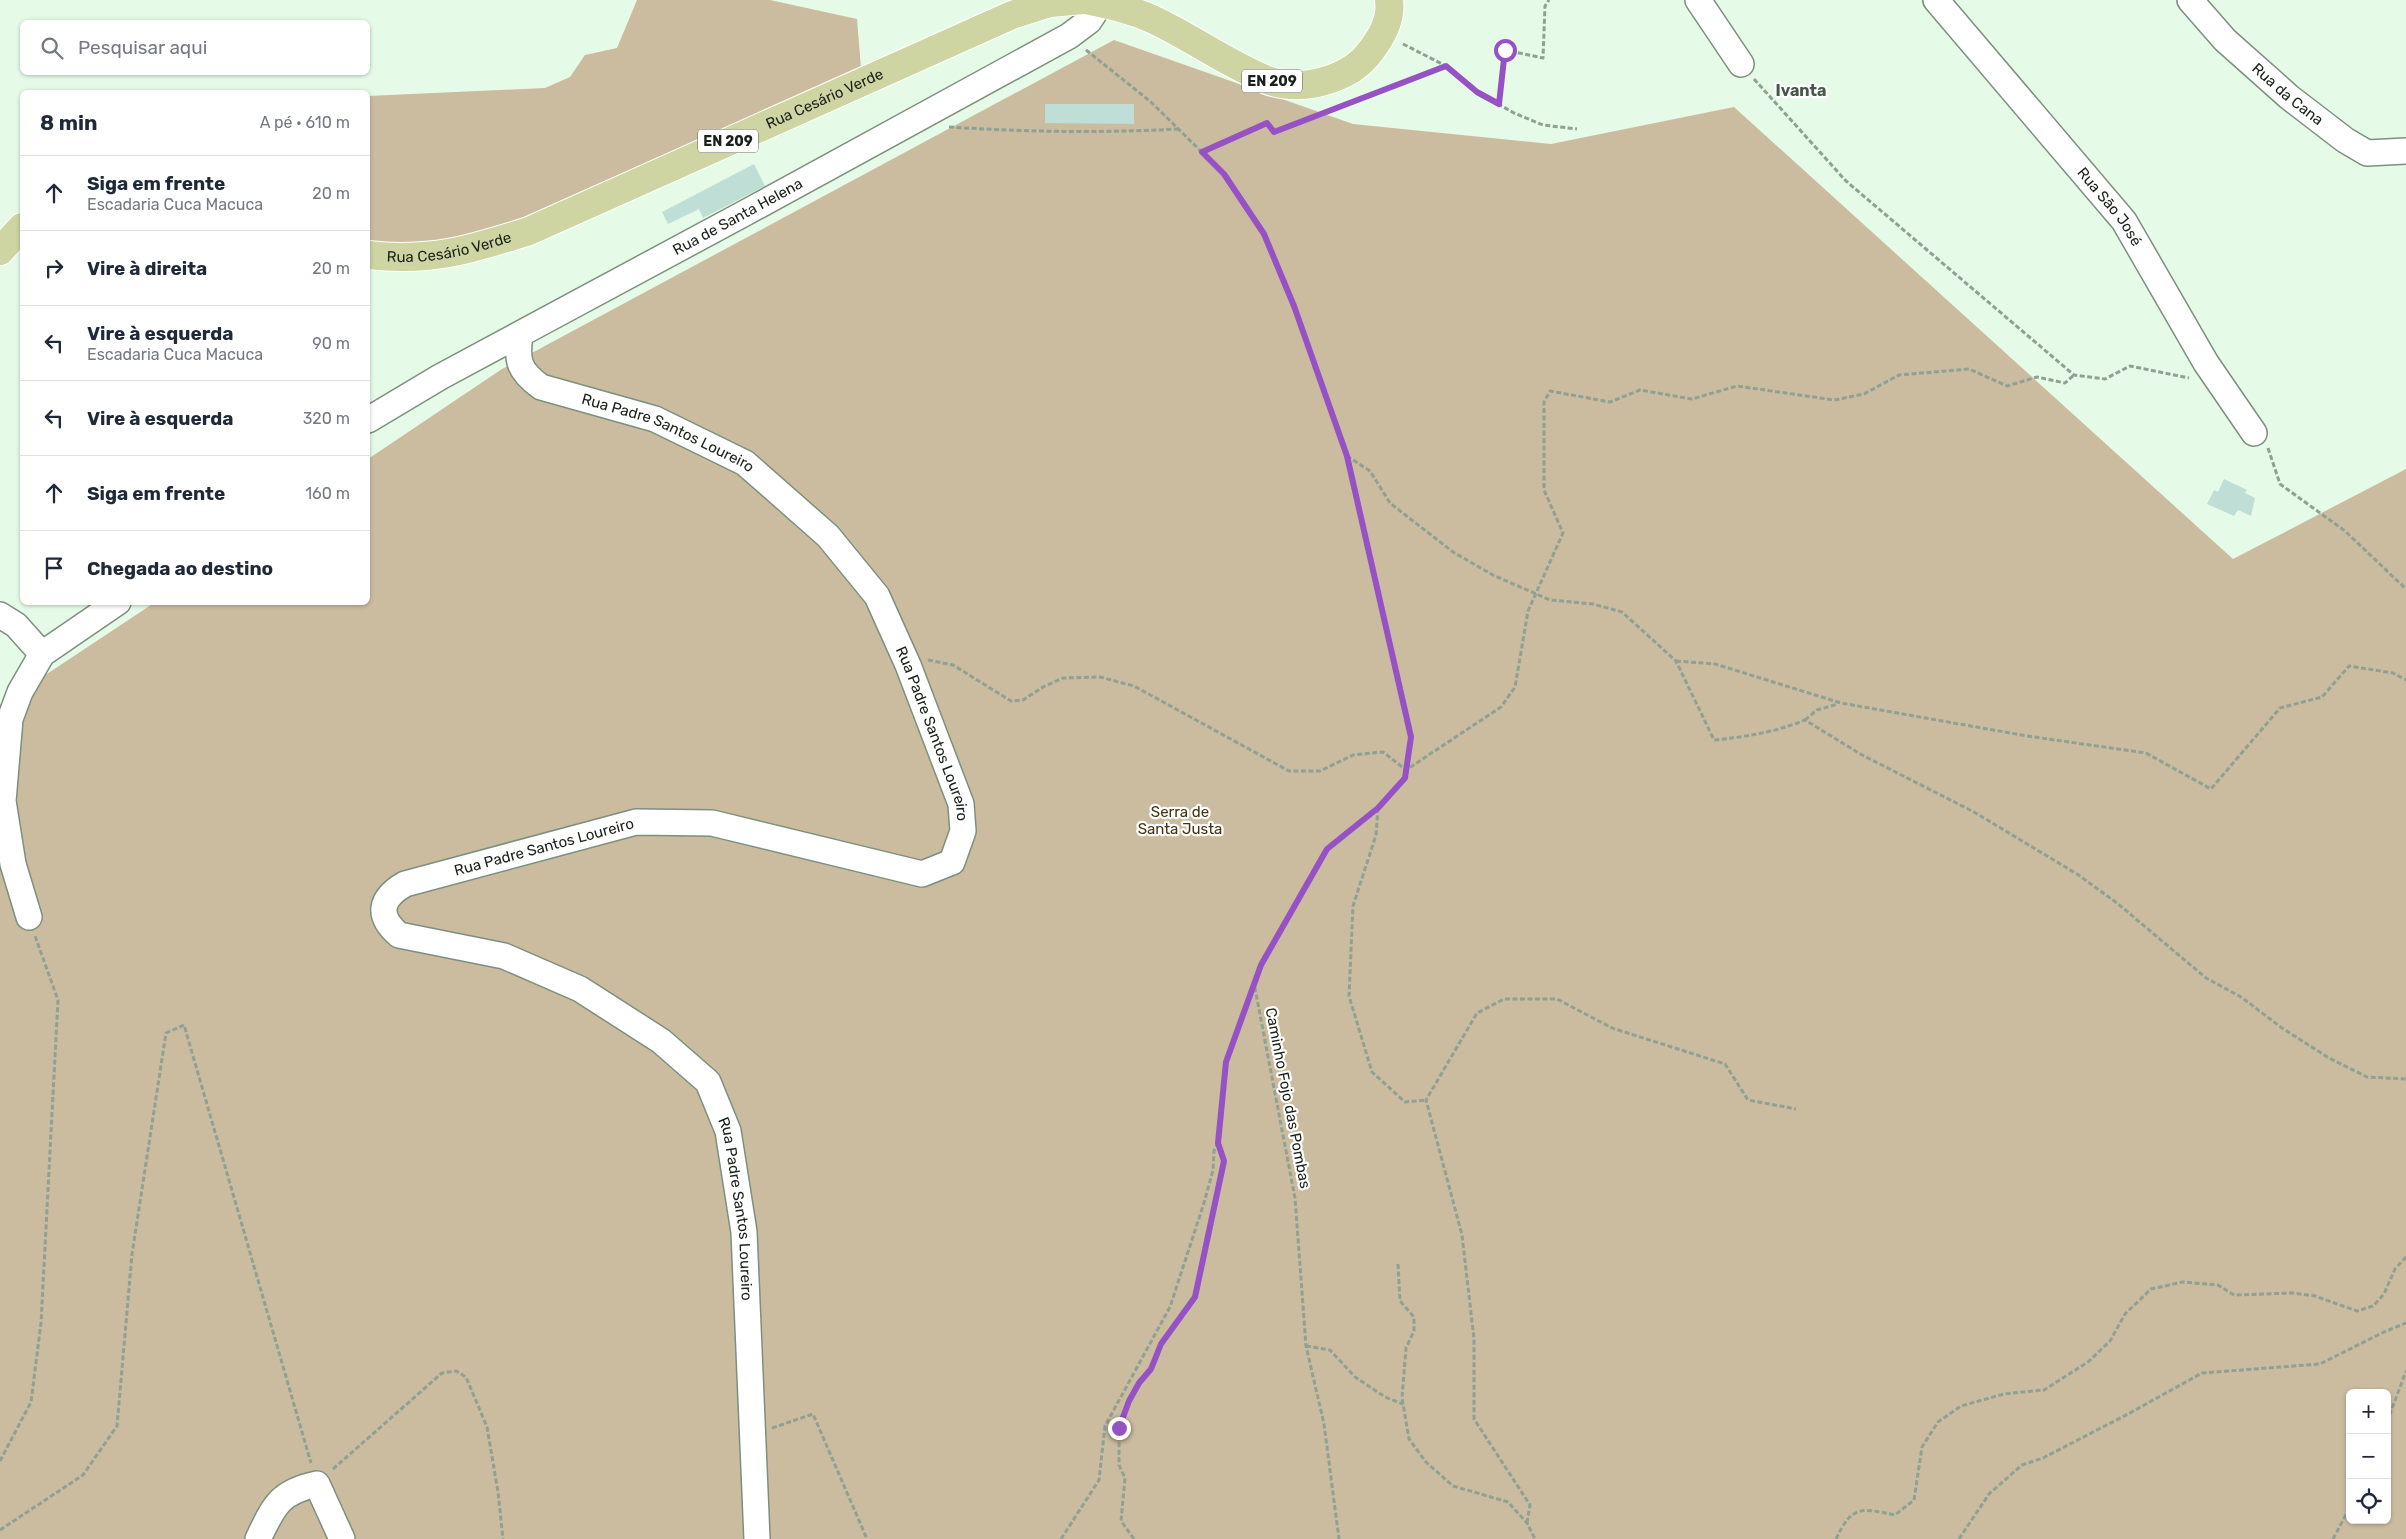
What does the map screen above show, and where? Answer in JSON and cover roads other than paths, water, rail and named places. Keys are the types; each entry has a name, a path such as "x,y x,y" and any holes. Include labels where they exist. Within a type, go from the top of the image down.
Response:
{"main road":[{"name":"EN 209","path":"1103,2 1153,20 1268,81 1300,85 1334,80 1364,61 1382,37 1390,6 1389,0"},
{"name":"Rua Cesário Verde","path":"370,255 397,258 433,256 469,250 529,230 1012,15 1050,3 1103,2"},
{"path":"0,251 20,230"}],"street":[{"path":"1698,0 1741,64"},
{"name":"Rua São José","path":"1936,0 2124,222 2206,363 2254,433"},
{"name":"Rua da Cana","path":"2190,0 2225,40 2289,97 2345,140 2367,153 2406,151"},
{"name":"Rua de Santa Helena","path":"370,419 440,377 1069,36 1089,21 1103,2"},
{"name":"Rua Padre Santos Loureiro","path":"520,335 518,349 520,364 526,376 541,386 656,419 745,463 828,536 877,596 908,665 961,804 963,831 952,862 922,874 712,823 636,822 405,884 393,891 385,900 384,917 389,927 399,936 504,956 580,989 661,1041 708,1082 728,1131 744,1232 757,1539"},
{"path":"28,917 13,864 3,801 10,719 20,692 42,654 114,605"},
{"path":"0,615 16,625 42,654"},
{"path":"258,1539 273,1508 294,1489 317,1484 342,1539"}],"district":[{"name":"Ivanta","path":"1801,90"}],"park label":[{"name":"Serra de Santa Justa","path":"1180,820"}]}
